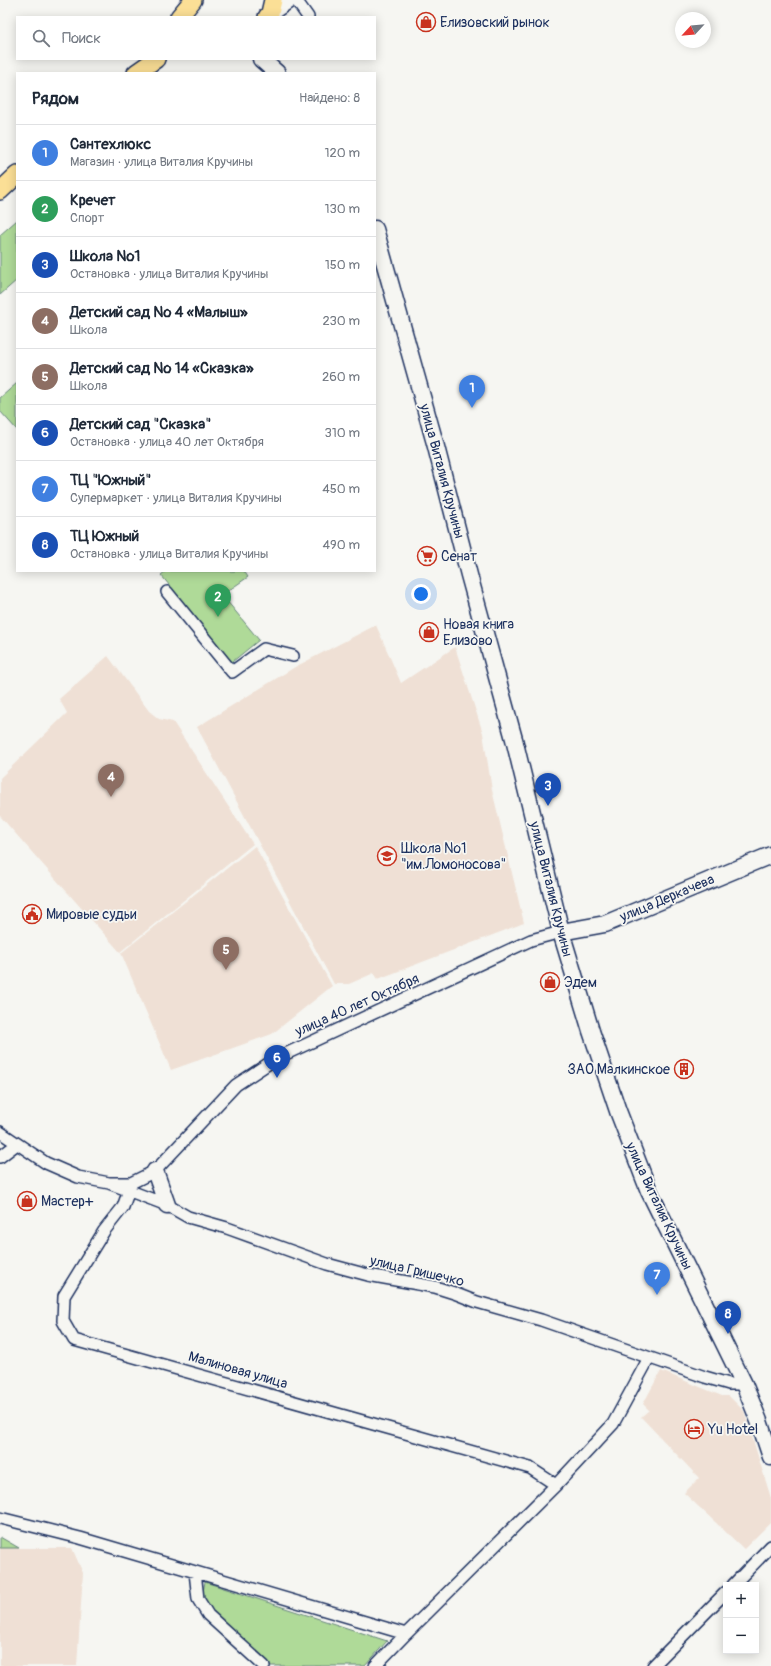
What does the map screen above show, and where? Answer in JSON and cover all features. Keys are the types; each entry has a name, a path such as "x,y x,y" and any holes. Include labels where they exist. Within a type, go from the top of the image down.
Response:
{"main road":[{"path":"180,16 193,0"},
{"path":"193,0 196,16"},
{"path":"126,72 137,60"},
{"path":"137,72 155,60"},
{"path":"0,191 16,177"}],"street":[{"path":"270,10 289,0"},
{"path":"296,0 307,16"},
{"path":"262,60 276,72"},
{"path":"275,60 281,72"},
{"name":"улица Виталия Кручины","path":"376,233 435,443 514,739 561,932 591,1031 635,1157 649,1191 744,1384 759,1421 771,1457"},
{"path":"167,592 232,672 264,649 293,656"},
{"name":"улица Деркачева","path":"561,932 605,924 771,854"},
{"name":"улица 40 лет Октября","path":"0,1132 46,1163 78,1177 109,1183 131,1183 155,1171 236,1085 277,1058 531,940 561,932"},
{"path":"0,1157 17,1144"},
{"path":"155,1171 167,1205"},
{"name":"улица Гришечко","path":"109,1183 167,1205 188,1217 227,1228 328,1264 368,1274 435,1287 477,1302 548,1323 729,1384 744,1384"},
{"name":"Малиновая улица","path":"129,1190 123,1207 104,1231 64,1296 63,1321 74,1340 530,1468 556,1485"},
{"path":"375,1666 556,1485 613,1424 649,1358"},
{"path":"0,1518 80,1538 406,1634"},
{"path":"736,1582 771,1546"},
{"path":"195,1572 198,1599 208,1615 264,1666"},
{"path":"653,1666 723,1595"}],"shaded area":[{"name":"Школа №1 \"им.Ломоносова\"","path":"376,625 401,683 455,647 483,733 492,790 524,923 378,979 374,973 349,984 334,984 197,727 295,667"},
{"path":"108,656 149,711 159,719 173,722 253,844 120,952 0,816 0,778 67,713 59,699"},
{"path":"255,846 332,986 272,1034 171,1070 121,953"},
{"path":"661,1371 722,1396 729,1396 744,1411 771,1498 771,1522 744,1549 684,1493 699,1478 641,1417 649,1410 643,1404"},
{"path":"0,1548 72,1548 83,1573 77,1666 0,1666"}],"green space":[{"path":"16,221 16,281 0,295 0,235"},
{"path":"16,384 16,429 0,411 0,398"},
{"path":"165,572 245,572 248,577 222,595 259,640 232,662 161,575"},
{"path":"0,1537 19,1548 0,1548"},
{"path":"205,1582 387,1641 365,1666 271,1666 214,1614 202,1596"}],"place":[{"name":"Елизовский рынок","path":"426,22"},
{"name":"Сантехлюкс","path":"472,408"},
{"name":"Сенат","path":"427,556"},
{"name":"Кречет","path":"218,617"},
{"name":"Новая книга Елизово","path":"429,632"},
{"name":"Детский сад № 4 «Малыш»","path":"111,797"},
{"name":"Школа №1","path":"548,806"},
{"name":"Школа №1 \"им.Ломоносова\"","path":"387,856"},
{"name":"Мировые судьи","path":"32,914"},
{"name":"Детский сад № 14 «Сказка»","path":"226,970"},
{"name":"Эдем","path":"550,982"},
{"name":"ЗАО Малкинское","path":"684,1069"},
{"name":"Детский сад \"Сказка\"","path":"277,1078"},
{"name":"Мастер+","path":"27,1201"},
{"name":"ТЦ \"Южный\"","path":"657,1295"},
{"name":"ТЦ Южный","path":"728,1334"},
{"name":"Yu Hotel","path":"694,1429"}]}
